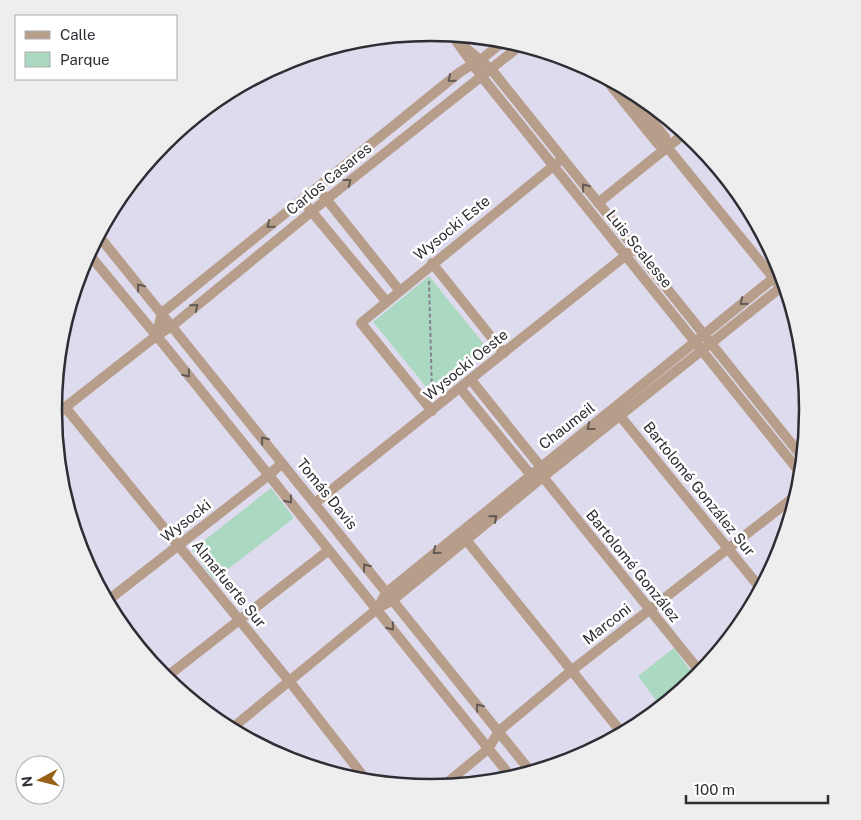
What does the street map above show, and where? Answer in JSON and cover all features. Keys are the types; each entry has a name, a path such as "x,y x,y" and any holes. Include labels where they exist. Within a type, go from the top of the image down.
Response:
{"street":[{"name":"Luis Scalesse","path":"459,42 476,62 482,77 795,466"},
{"name":"Carlos Casares","path":"162,313 460,72 496,47"},
{"name":"Carlos Casares","path":"62,409 156,336 172,326 312,211 514,51"},
{"name":"Luis Scalesse","path":"476,62 491,70 797,450"},
{"path":"616,91 658,144 667,147 770,267"},
{"path":"641,107 666,137 667,147"},
{"path":"598,203 679,138"},
{"name":"Wysocki Este","path":"432,411 360,323 562,158"},
{"path":"317,187 400,290"},
{"path":"302,200 386,301"},
{"name":"Tomás Davis","path":"103,241 526,766"},
{"name":"Wysocki Oeste","path":"315,504 634,249"},
{"path":"94,260 506,771"},
{"path":"432,263 504,353"},
{"name":"Chaumeil","path":"237,724 377,609 459,532 774,277"},
{"name":"Chaumeil","path":"389,596 466,541 779,289"},
{"path":"156,336 162,313"},
{"name":"Bartolomé González","path":"471,380 540,466 543,478 695,666"},
{"path":"460,388 530,474 543,478"},
{"name":"Almafuerte Sur","path":"65,407 290,682 359,772"},
{"name":"Bartolomé González Sur","path":"613,408 756,583"},
{"name":"Wysocki","path":"113,597 269,475 282,462"},
{"name":"Marconi","path":"453,778 488,749 499,731 571,671 788,502"},
{"path":"459,532 617,728"},
{"path":"172,673 329,550"}],"path":[{"path":"428,276 432,394"}],"green space":[{"path":"429,276 487,348 432,394 373,322"},
{"path":"271,488 294,518 214,580 192,550"},
{"path":"674,648 691,671 657,701 638,676"}]}
